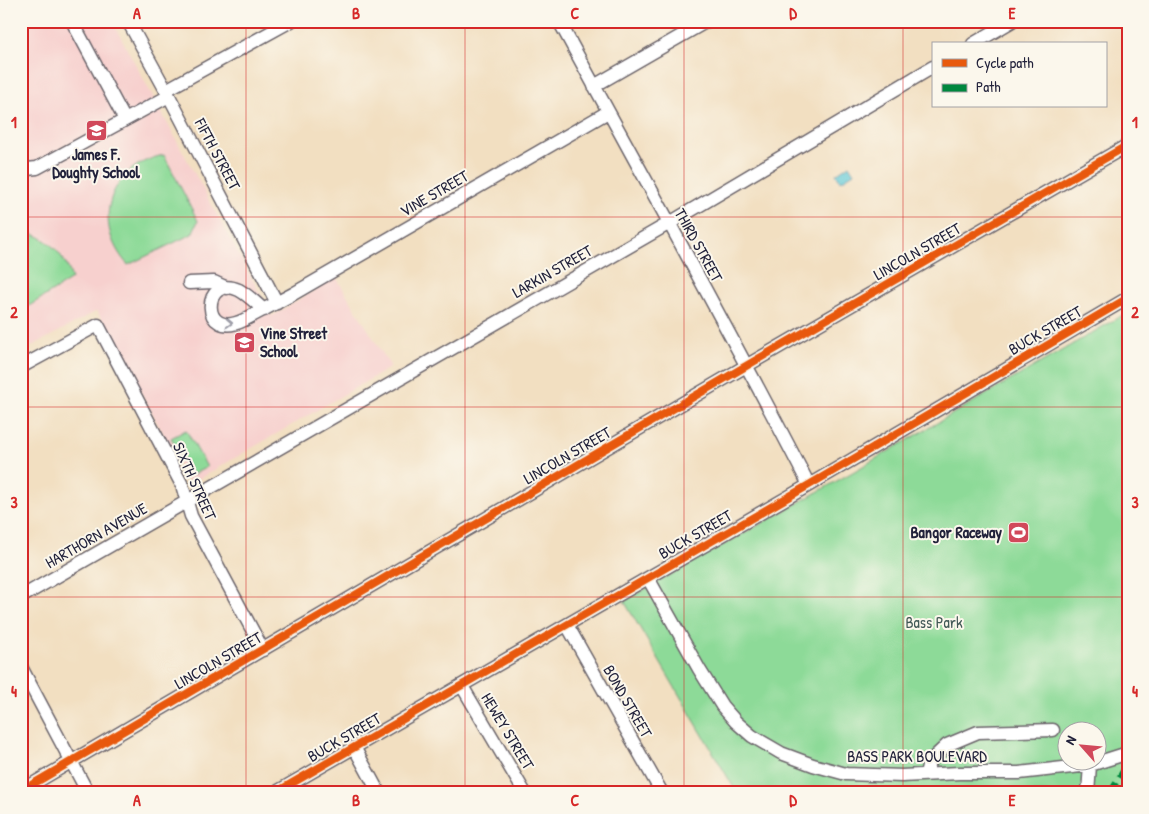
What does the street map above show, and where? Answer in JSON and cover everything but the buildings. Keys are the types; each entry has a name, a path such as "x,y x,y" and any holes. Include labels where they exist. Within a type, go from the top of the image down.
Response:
{"street":[{"path":"72,21 125,120"},
{"name":"FIFTH STREET","path":"128,21 168,93 277,303"},
{"path":"21,167 27,170 37,168 125,120 291,21"},
{"name":"THIRD STREET","path":"559,21 747,366 809,485"},
{"path":"594,86 707,21"},
{"path":"976,42 1012,21"},
{"name":"LARKIN STREET","path":"187,501 668,224 932,68"},
{"name":"VINE STREET","path":"227,288 222,288 215,293 211,299 210,307 215,320 222,324 237,324 277,303 608,112"},
{"name":"LINCOLN STREET","path":"21,791 1128,145"},
{"path":"189,283 214,282 227,288 238,290 264,310"},
{"name":"BUCK STREET","path":"275,793 809,485 1128,298"},
{"name":"SIXTH STREET","path":"21,367 98,325 182,485 191,516 263,650"},
{"name":"HARTHORN AVENUE","path":"21,597 187,501"},
{"name":"BASS PARK BOULEVARD","path":"648,578 722,706 752,736 781,753 813,765 846,774 902,776 1019,773 1056,769"},
{"name":"BOND STREET","path":"567,625 662,793"},
{"path":"21,667 88,793"},
{"name":"HEWEY STREET","path":"462,686 525,793"},
{"path":"926,774 929,762 948,745 978,732 1053,730"},
{"path":"354,748 379,793"},
{"name":"BASS PARK BOULEVARD","path":"1106,760 1128,753"},
{"path":"1088,793 1090,772"}],"shaded area":[{"path":"21,21 112,21 272,316 336,277 391,367 190,484 97,311 21,352"}],"green space":[{"path":"164,155 198,221 192,234 128,265 116,249 110,232 108,215 111,198 118,184 130,171 145,161"},
{"path":"21,230 39,237 54,247 65,262 72,279 21,311"},
{"name":"Bass Park","path":"1128,312 1128,793 737,793 624,601 851,473"},
{"path":"186,430 207,467 192,475 171,438"}],"water":[{"path":"849,165 854,173 841,181 836,174"}],"marked path":[{"path":"1110,793 1123,771 1128,768"}],"cycle path":[{"path":"21,791 758,359 1128,145"},
{"path":"275,793 809,485 1128,298"}],"place":[{"name":"James F. Doughty School","path":"96,130"},
{"name":"Vine Street School","path":"244,342"},
{"name":"Bangor Raceway","path":"1018,532"}]}
